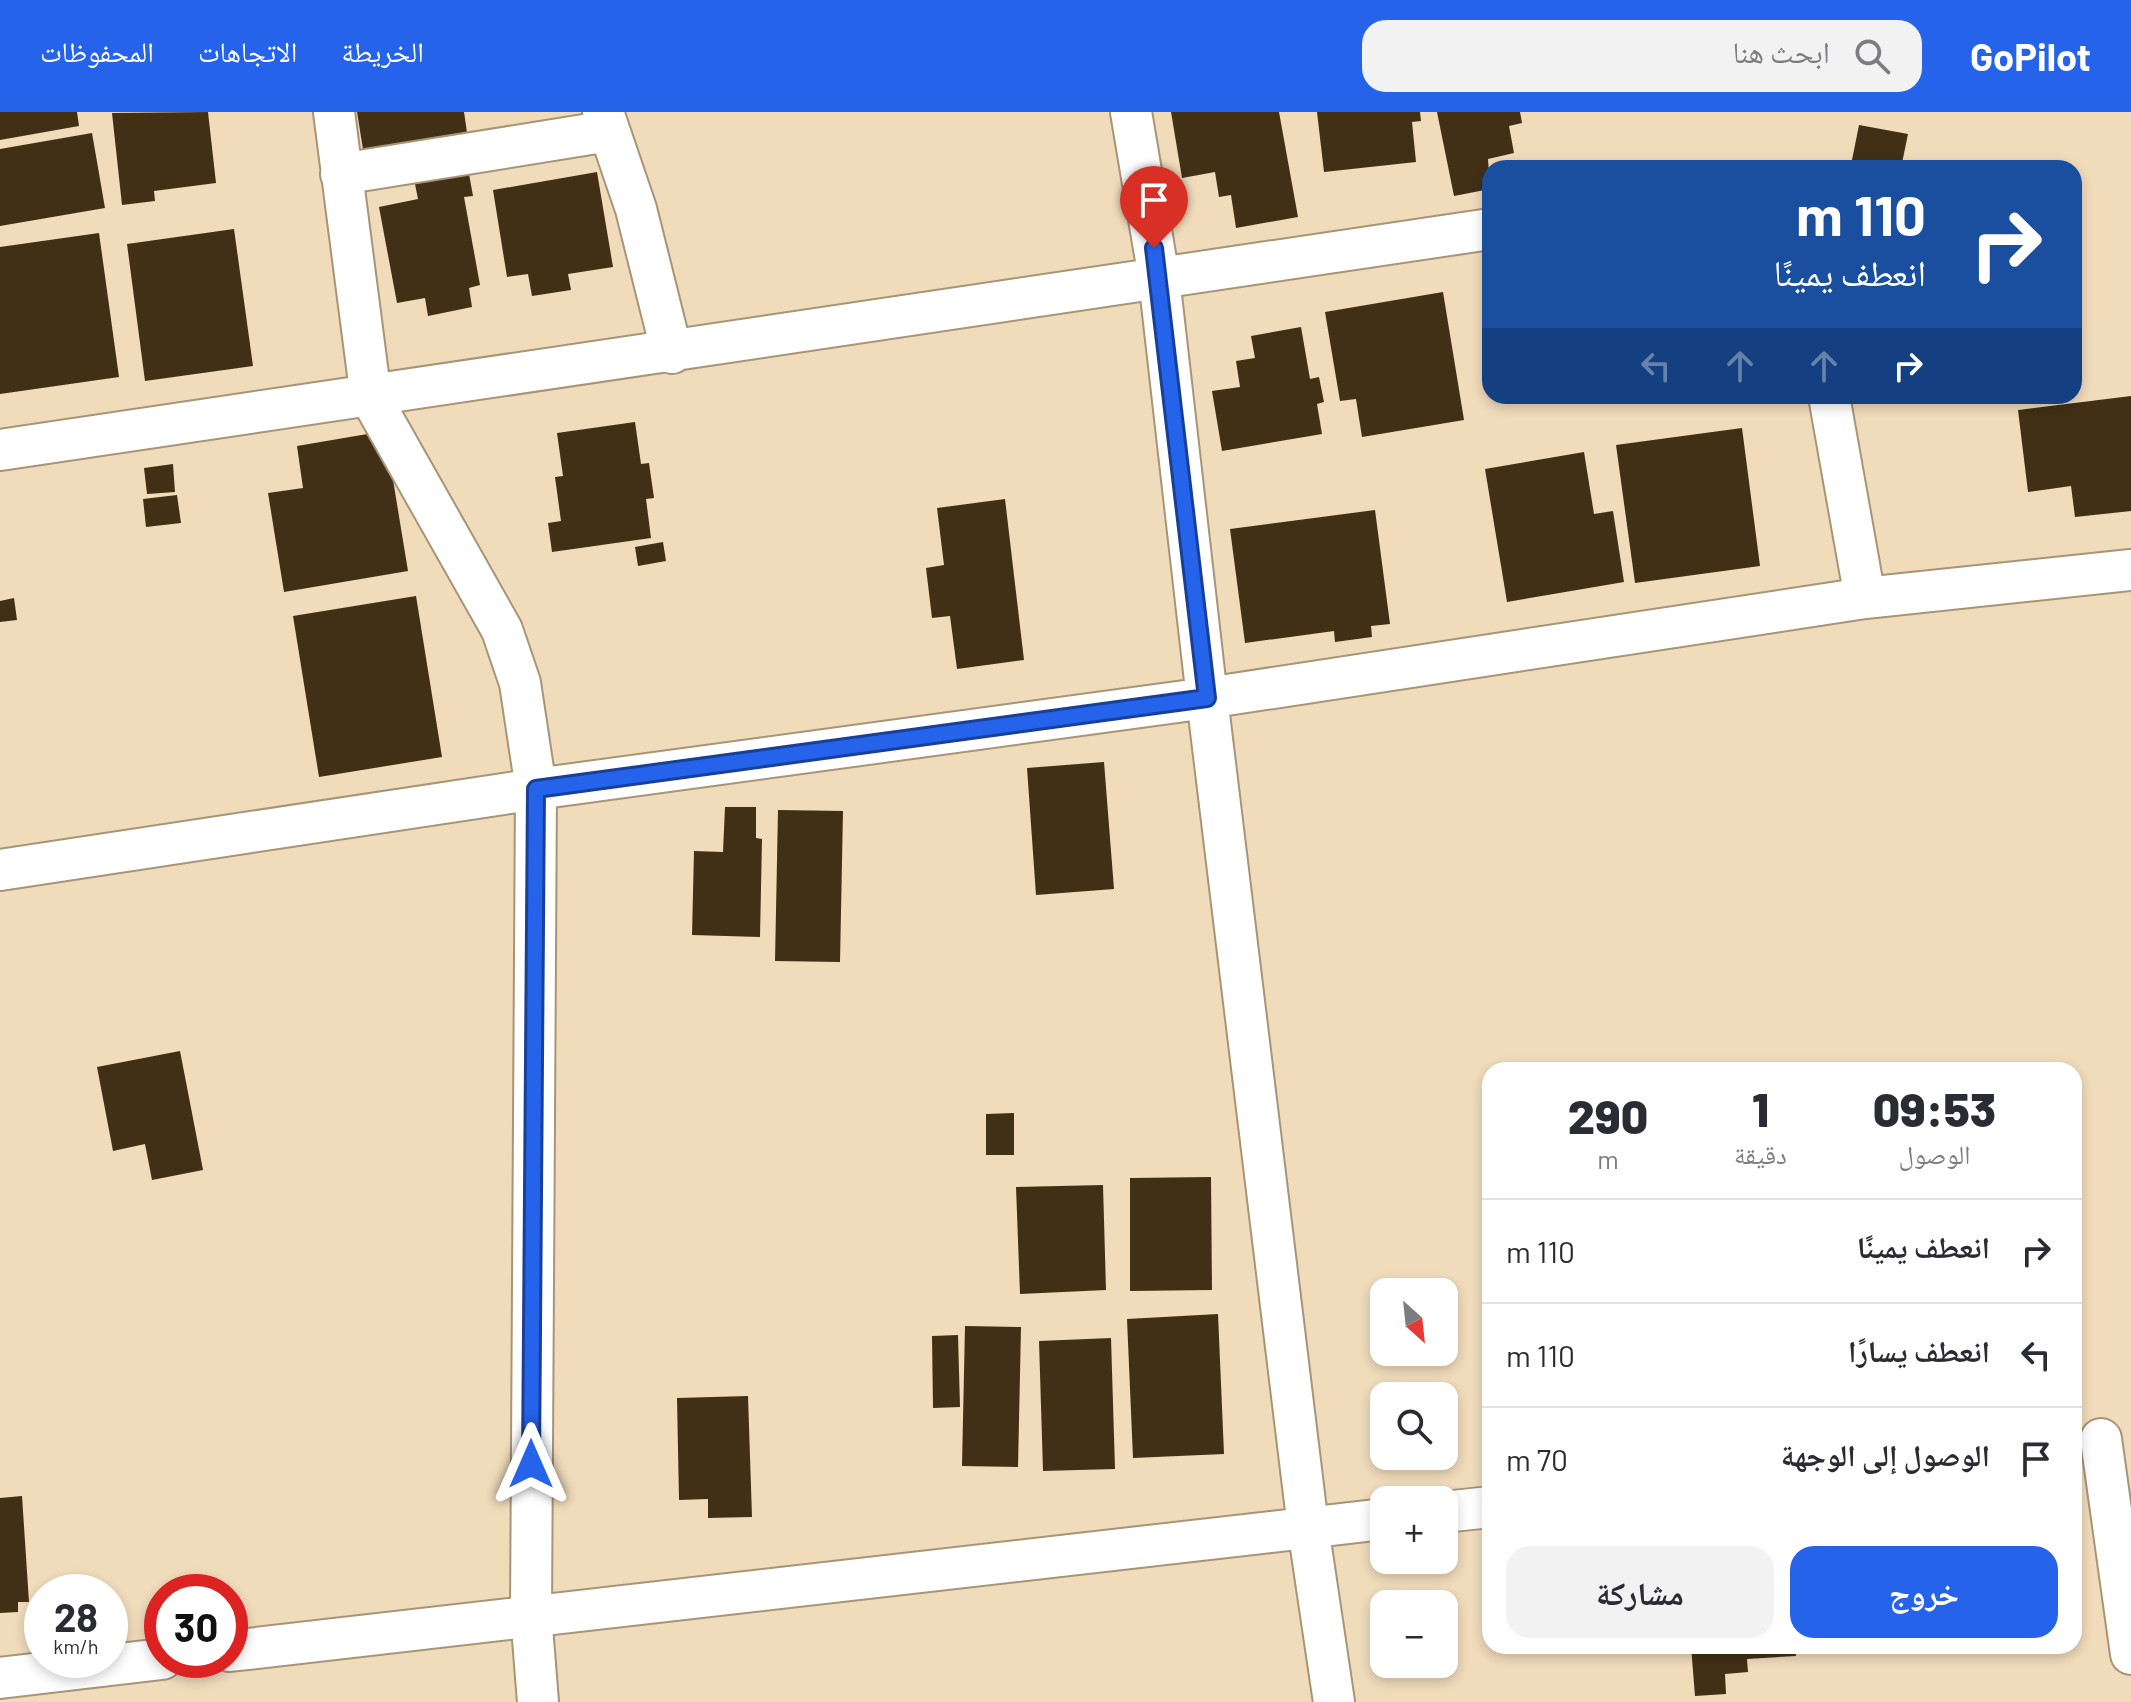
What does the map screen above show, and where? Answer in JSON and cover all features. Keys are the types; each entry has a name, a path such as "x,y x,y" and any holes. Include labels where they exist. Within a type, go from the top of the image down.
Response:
{"street":[{"path":"334,112 371,398 502,630 520,683 536,789 531,1614 538,1702"},
{"path":"1131,112 1159,278 1308,1527 1334,1702"},
{"path":"341,174 606,122 636,209 672,353"},
{"path":"0,450 371,398 1482,230"},
{"path":"1830,404 1865,598"},
{"path":"0,870 536,789 1207,698 1865,598 2131,570"},
{"path":"2102,1439 2131,1654"},
{"path":"1458,1510 1482,1508"},
{"path":"248,1649 531,1614 1370,1520"},
{"path":"0,1678 62,1686 144,1664"}],"building":[{"path":"0,112 77,112 79,126 0,140"},
{"path":"208,112 216,183 154,191 155,201 122,205 112,113"},
{"path":"357,112 464,112 469,146 365,162"},
{"path":"1171,112 1279,112 1298,217 1236,228 1231,195 1219,197 1215,172 1182,178"},
{"path":"1317,112 1420,112 1421,121 1412,122 1416,162 1324,172"},
{"path":"1437,112 1520,112 1522,123 1509,126 1514,153 1482,160 1482,191 1454,196"},
{"path":"1859,125 1908,134 1903,160 1852,160"},
{"path":"92,133 105,208 0,226 0,149"},
{"path":"597,172 613,267 568,274 571,290 532,296 528,274 507,277 493,190"},
{"path":"469,174 473,196 464,197 480,285 469,288 472,307 428,316 425,298 397,303 379,207 418,199 415,184"},
{"path":"234,229 253,366 145,381 127,244"},
{"path":"99,233 119,377 0,394 0,247"},
{"path":"1443,292 1464,420 1362,437 1356,399 1340,401 1325,312"},
{"path":"1301,327 1310,379 1319,377 1324,402 1317,404 1322,434 1222,451 1212,391 1240,387 1236,361 1255,358 1251,336"},
{"path":"2131,396 2131,511 2075,517 2071,486 2028,492 2018,410"},
{"path":"635,422 641,464 649,463 654,498 646,499 651,538 552,552 548,523 561,521 555,477 563,476 557,433"},
{"path":"1742,428 1760,566 1635,583 1616,445"},
{"path":"385,431 408,571 284,592 268,493 303,488 297,446"},
{"path":"1584,452 1594,514 1613,511 1624,582 1507,602 1485,469"},
{"path":"173,464 175,492 147,494 144,468"},
{"path":"177,495 181,523 146,527 143,499"},
{"path":"1005,499 1024,660 957,669 950,616 932,618 926,568 944,565 937,508"},
{"path":"1375,510 1390,624 1371,626 1372,637 1335,642 1334,631 1245,643 1230,529"},
{"path":"663,542 666,561 638,566 635,547"},
{"path":"416,596 442,757 319,777 293,616"},
{"path":"14,598 17,620 0,622 0,601"},
{"path":"1104,762 1114,889 1036,895 1027,768"},
{"path":"725,807 756,807 756,838 762,839 760,937 692,935 694,851 723,852"},
{"path":"778,810 843,811 840,962 775,961"},
{"path":"180,1051 203,1170 152,1180 145,1144 113,1151 97,1067"},
{"path":"1014,1113 1014,1155 986,1155 986,1114"},
{"path":"1211,1177 1212,1290 1130,1291 1130,1178"},
{"path":"1103,1185 1106,1290 1020,1294 1016,1187"},
{"path":"1218,1314 1224,1454 1133,1458 1127,1319"},
{"path":"965,1326 1021,1327 1018,1467 962,1466"},
{"path":"958,1335 960,1407 933,1408 932,1336"},
{"path":"1111,1338 1115,1469 1043,1471 1039,1341"},
{"path":"748,1396 752,1517 708,1518 708,1499 679,1500 677,1398"},
{"path":"22,1496 27,1574 24,1574 24,1602 18,1602 18,1612 0,1613 0,1498"},
{"path":"1692,1654 1796,1654 1747,1659 1748,1672 1725,1674 1726,1694 1695,1696"}],"route":[{"path":"531,1464 536,789 1207,698 1154,248"}]}
